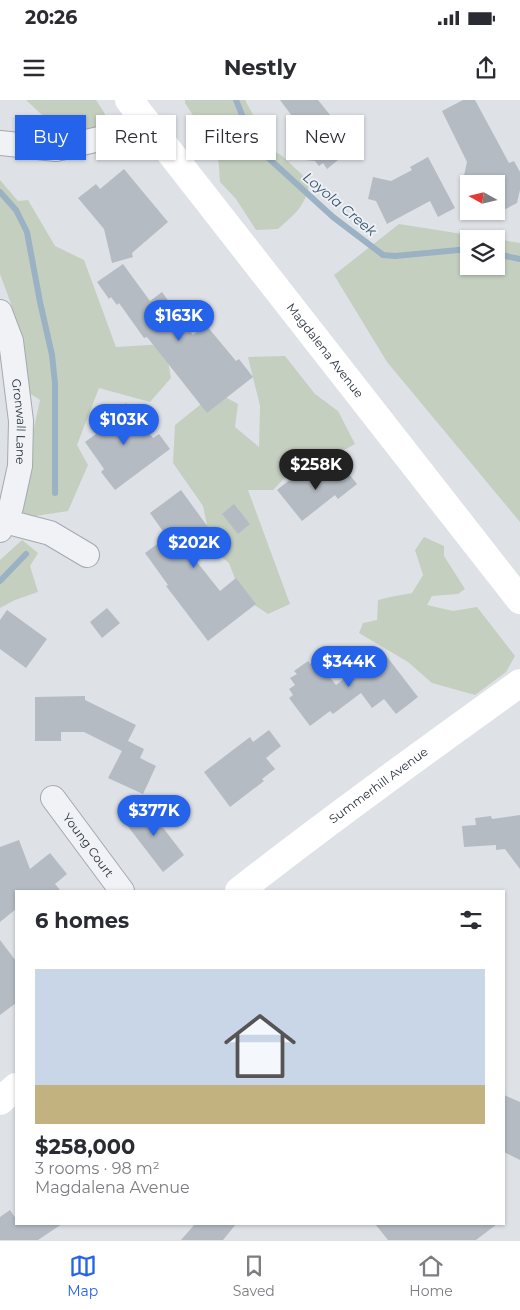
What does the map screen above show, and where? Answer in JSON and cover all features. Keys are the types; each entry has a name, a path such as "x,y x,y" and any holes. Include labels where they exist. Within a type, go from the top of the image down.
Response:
{"main road":[{"name":"Magdalena Avenue","path":"130,100 141,115"},
{"name":"Magdalena Avenue","path":"176,160 520,600"},
{"name":"Summerhill Avenue","path":"240,890 381,782 520,683"},
{"path":"0,1101 15,1089"}],"street":[{"path":"0,143 56,149 96,140"},
{"name":"Gronwall Lane","path":"0,312 11,341 21,421 20,466 11,507 2,525"},
{"path":"2,525 50,533 87,555"},
{"name":"Young Court","path":"53,798 121,890"}],"green space":[{"path":"26,100 96,100 105,114 96,115 96,134 86,136 86,115 42,115"},
{"path":"185,100 246,100 253,115 193,115"},
{"path":"276,152 310,182 299,209 278,229 256,230 236,199 220,182 218,160 276,160"},
{"path":"0,180 18,201 28,200 55,246 84,260 116,347 165,344 171,378 150,402 99,388 77,445 88,465 68,511 23,518 9,485 29,450 40,400 18,386 11,304 0,274"},
{"path":"399,224 460,234 460,275 505,275 505,240 520,243 520,522 387,362 334,275"},
{"path":"285,356 315,394 338,411 355,444 333,456 291,471 273,490 248,490 290,604 268,614 242,597 229,563 212,549 203,506 173,463 175,425 216,392 238,404 235,427 259,447 260,406 248,357"},
{"path":"424,537 444,546 444,556 465,589 458,594 432,596 427,605 453,611 477,607 515,656 506,672 475,695 432,683 408,662 359,633 363,623 377,620 378,600 412,593 423,575 415,550"},
{"path":"22,540 38,553 30,566 38,592 15,600 0,608 0,560"}],"building":[{"path":"280,100 318,100 330,115 291,115"},
{"path":"463,100 475,100 509,163 514,161 520,172 520,190 517,203 505,209 505,175 464,175 467,162 442,111"},
{"path":"428,157 455,208 438,217 430,201 387,224 376,201 368,199 373,177 391,181 412,170 410,167"},
{"path":"305,160 338,160 327,169 323,163 319,166 315,161"},
{"path":"124,169 168,222 132,253 133,257 112,263 104,229 78,198 96,184 100,189"},
{"path":"123,264 150,301 162,292 193,335 206,325 236,361 239,359 253,377 207,413 147,337 144,338 119,303 117,305 111,297 109,299 97,282"},
{"path":"126,403 153,438 159,434 170,449 115,490 101,472 104,469 85,442 96,434 92,428"},
{"path":"340,463 357,484 338,499 335,495 302,521 277,490 301,471 312,485"},
{"path":"181,490 213,534 189,552 220,591 236,578 256,604 208,641 166,586 168,585 145,553 167,537 150,513"},
{"path":"234,504 250,524 238,534 222,514"},
{"path":"107,608 120,623 102,638 90,622"},
{"path":"7,610 47,639 26,668 0,649 0,620"},
{"path":"381,649 418,697 396,714 384,699 372,708 361,693 333,714 330,711 310,726 289,698 293,695 289,689 295,685 290,678 297,674 294,671 308,661 310,664 316,659 336,685"},
{"path":"85,696 85,700 136,725 128,741 144,749 140,758 156,766 143,794 108,778 122,751 84,732 61,732 61,741 35,741 35,697"},
{"path":"269,730 281,746 266,758 275,769 262,779 264,781 230,807 204,772 250,737 253,742"},
{"path":"144,803 184,855 163,872 123,820"},
{"path":"520,815 520,869 505,849 496,850 496,845 464,847 462,826 476,825 475,818 491,816 492,819"},
{"path":"19,840 30,869 50,853 67,874 55,884 60,890 15,890 15,910 0,922 0,847"},
{"path":"0,940 15,960 15,1004 0,1015"},
{"path":"505,1095 520,1102 520,1160 505,1152"},
{"path":"10,1210 15,1218 15,1225 60,1225 38,1240 0,1240 0,1217"},
{"path":"194,1225 235,1225 223,1240 181,1240"},
{"path":"376,1225 496,1225 476,1240 388,1240"}],"waterway":[{"name":"Loyola Creek","path":"236,100 254,145 333,217 383,255 395,256 460,250"},
{"path":"0,192 16,210 27,232 52,355 55,383 55,493"},
{"name":"Loyola Creek","path":"505,256 520,259"},
{"path":"0,581 26,554"}]}
